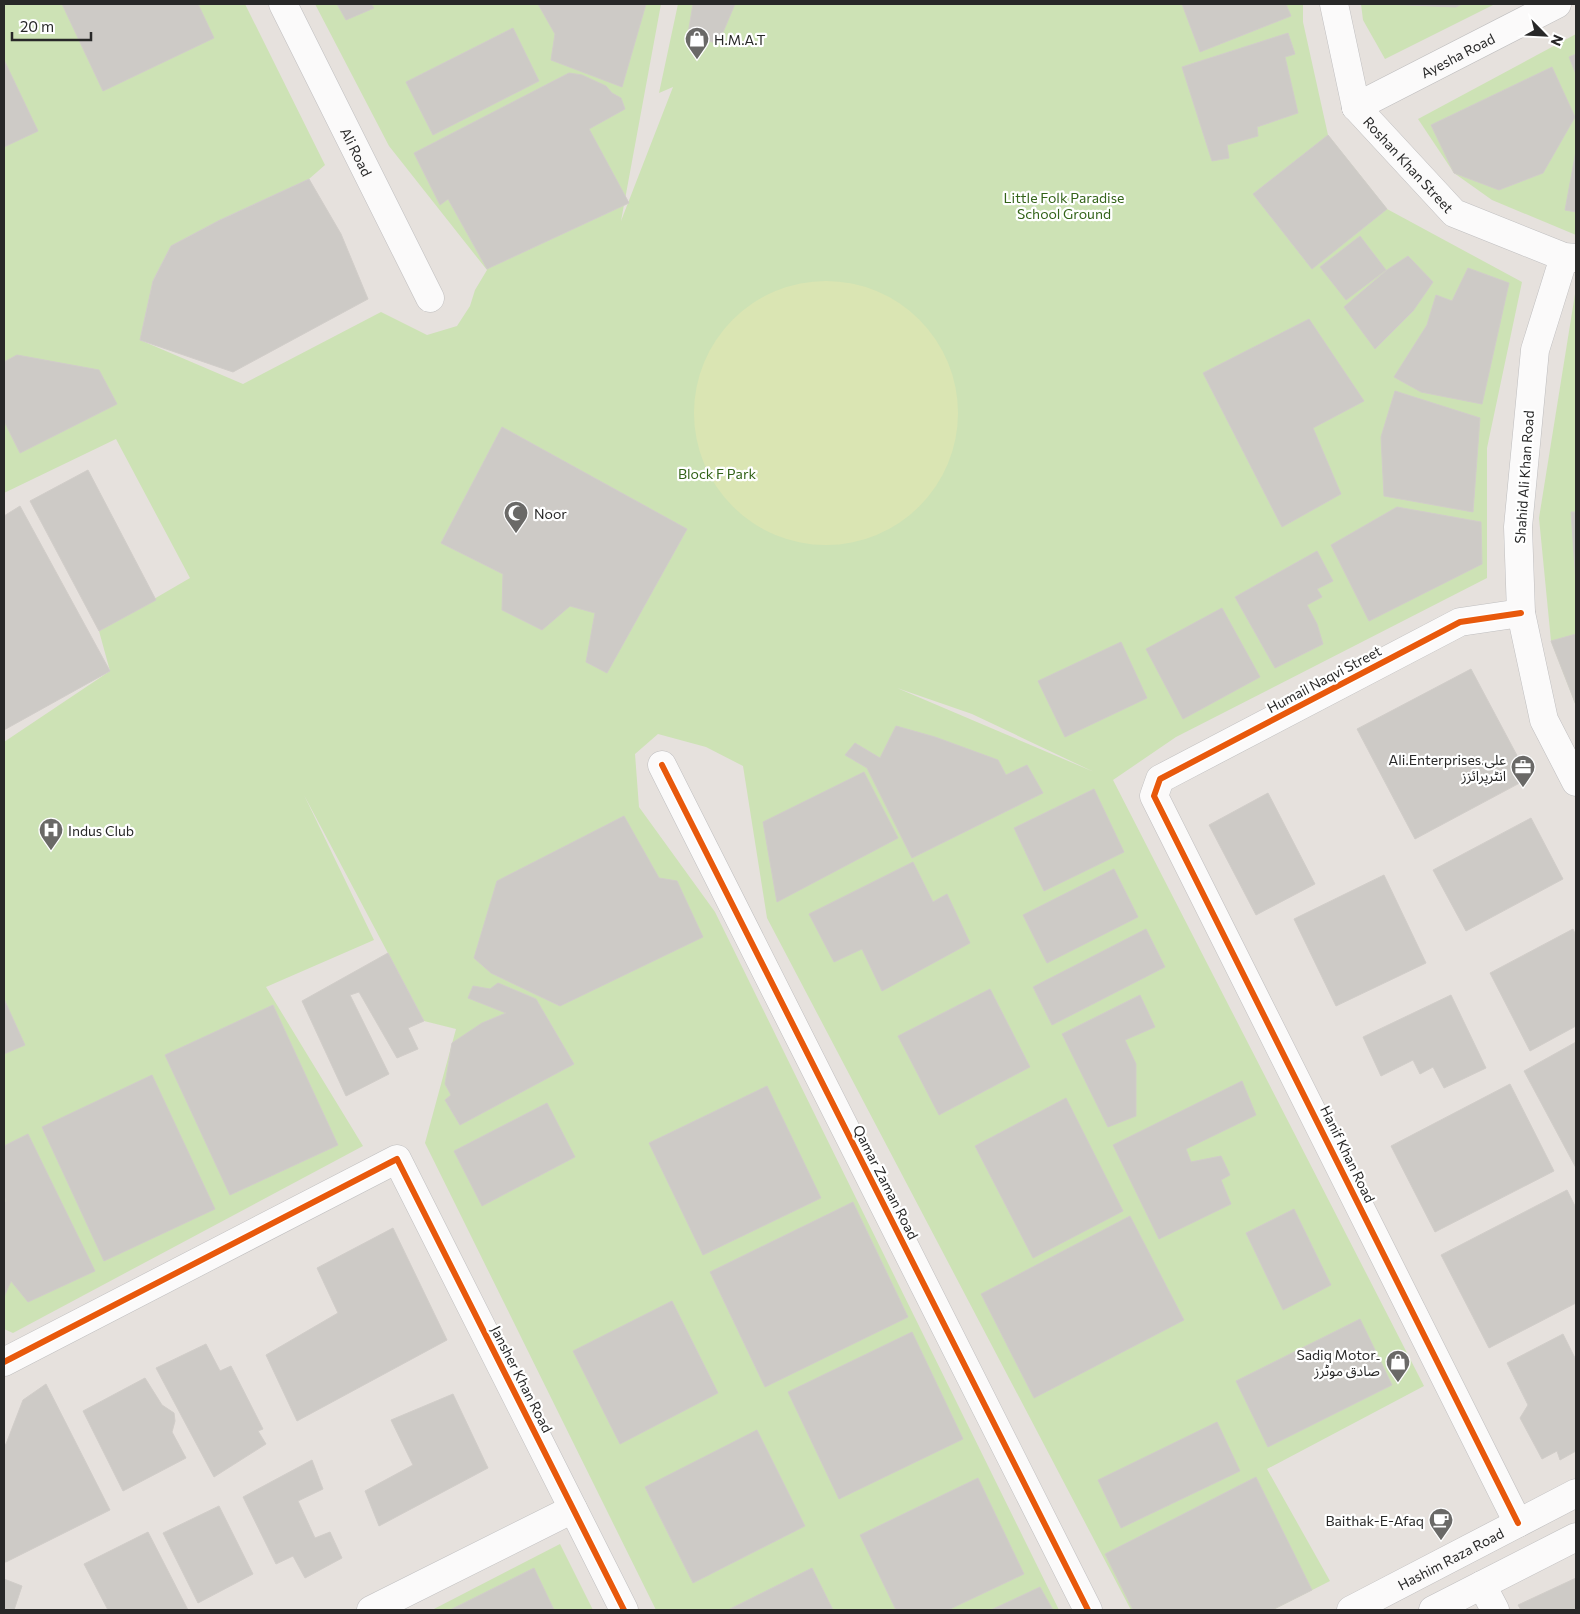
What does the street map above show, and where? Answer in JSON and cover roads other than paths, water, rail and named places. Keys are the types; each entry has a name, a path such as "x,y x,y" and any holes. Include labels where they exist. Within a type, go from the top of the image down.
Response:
{"street":[{"name":"Ali Road","path":"283,4 430,298"},
{"path":"1334,4 1356,107"},
{"name":"Ayesha Road","path":"1356,107 1558,4"},
{"name":"Roshan Khan Street","path":"1356,107 1454,213 1570,257"},
{"name":"Shahid Ali Khan Road","path":"1570,257 1535,350 1518,527 1521,612 1544,720 1576,782"},
{"name":"Humail Naqvi Street","path":"1154,796 1160,779 1460,622 1521,612"},
{"name":"Qamar Zaman Road","path":"662,765 1088,1610"},
{"name":"Hanif Khan Road","path":"1154,796 1518,1523"},
{"name":"Jansher Khan Road","path":"4,1362 397,1159 624,1610"},
{"name":"Hashim Raza Road","path":"1351,1610 1576,1493"},
{"path":"371,1610 573,1509"},
{"path":"1433,1610 1576,1537"},
{"path":"1482,1585 1495,1610"}],"place":[{"name":"H.M.A.T","path":"697,60"},
{"name":"Noor","path":"516,534"},
{"name":"Ali.Enterprises.علی انٹرپرائزز","path":"1523,788"},
{"name":"Indus Club","path":"51,851"},
{"name":"Sadiq Motor۔ صادق موٹرز","path":"1398,1383"},
{"name":"Baithak-E-Afaq","path":"1441,1541"}],"park label":[{"name":"Little Folk Paradise School Ground","path":"1064,206"},
{"name":"Block F Park","path":"717,473"}]}
